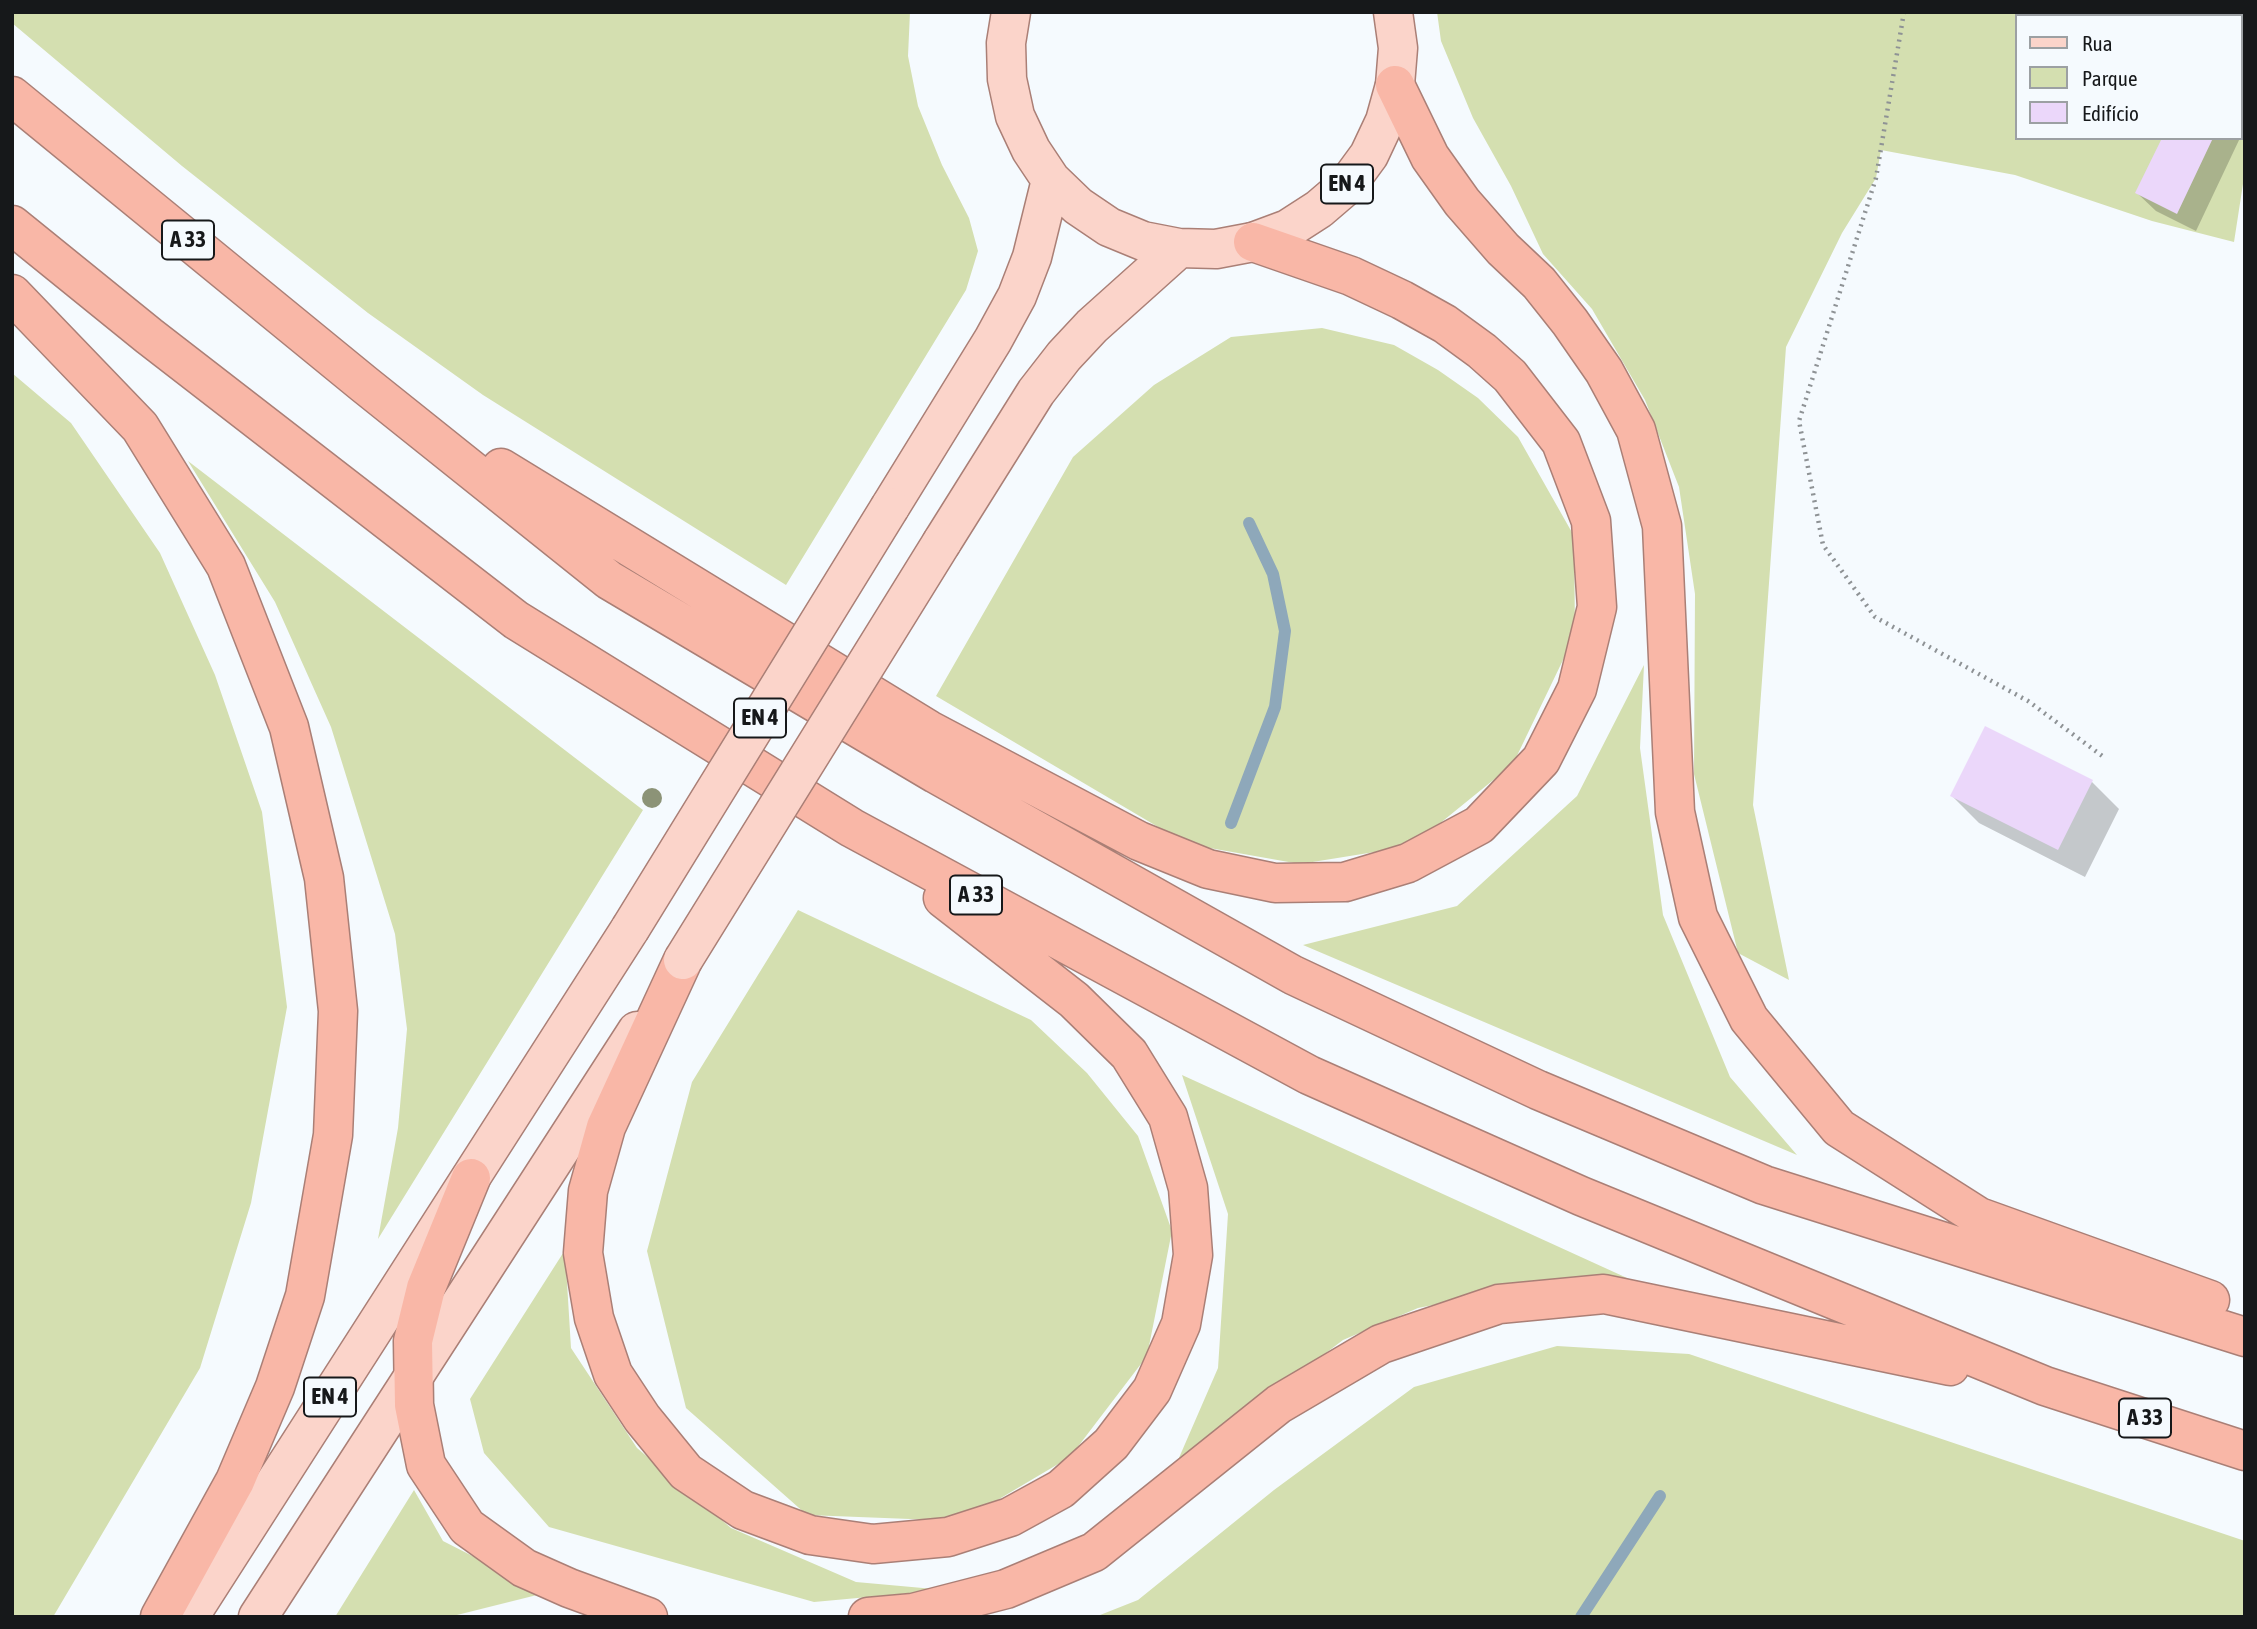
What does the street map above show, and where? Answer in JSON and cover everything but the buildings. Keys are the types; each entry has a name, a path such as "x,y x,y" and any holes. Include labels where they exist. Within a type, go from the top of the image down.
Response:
{"highway":[{"path":"1395,85 1430,157 1462,202 1503,249 1539,283 1570,322 1604,371 1636,430 1662,526 1675,812 1698,917 1749,1019 1839,1128 1979,1217 2245,1312"},
{"name":"A 33","path":"12,96 609,580 936,775 1293,975 1538,1090 1764,1185 2245,1337"},
{"name":"A 33","path":"12,225 149,337 516,620 852,828 1309,1075 1581,1196 2045,1386 2245,1451"},
{"path":"364,384 929,730 1139,841 1208,869 1275,883 1345,882 1408,863 1479,825 1541,760 1577,689 1597,607 1591,522 1561,442 1510,376 1482,351 1445,324 1402,300 1351,276 1253,242"},
{"path":"12,293 140,426 226,566 289,727 324,878 338,1011 333,1135 305,1296 275,1387 235,1481 160,1617"},
{"path":"683,960 606,1127 588,1191 583,1253 594,1318 613,1374 642,1418 686,1472 743,1510 810,1535 873,1544 948,1537 1010,1517 1061,1489 1111,1444 1152,1390 1181,1324 1194,1255 1188,1188 1168,1117 1129,1054 1074,1000 852,828"},
{"path":"471,1178 426,1288 413,1341 414,1405 426,1465 467,1527 524,1568 648,1617"},
{"path":"868,1617 913,1613 1006,1589 1094,1552 1279,1404 1381,1343 1499,1304 1604,1294 2045,1386"}],"main road":[{"name":"EN 4","path":"1011,12 1006,43 1007,79 1015,116 1031,150 1051,180 1078,206 1109,227 1143,241 1179,248 1216,249 1253,242 1288,229 1319,209 1347,185 1375,144 1395,85 1398,48 1393,12"},
{"name":"EN 4","path":"189,1617 630,929 993,340 1017,296 1032,257 1051,180"},
{"name":"EN 4","path":"258,1617 683,960 1036,392 1092,326 1179,248"}],"path":[{"path":"1903,12 1876,178 1799,421 1823,545 1875,617 2028,701 2105,758"}],"green space":[{"path":"12,12 910,12 908,56 918,106 942,165 969,218 978,251 966,290 786,585 483,395 368,313 182,166 12,23"},
{"path":"1437,12 2245,12 2245,171 2234,242 2152,221 2015,175 1881,150 1876,178 1842,233 1786,347 1753,805 1789,980 1738,953 1694,774 1695,594 1679,487 1645,400 1592,309 1543,254 1511,186 1473,118 1441,41"},
{"path":"1322,328 1394,345 1438,370 1478,398 1518,437 1574,536 1575,635 1513,764 1412,846 1300,864 1187,844 936,696 1073,457 1154,385 1231,337"},
{"path":"12,373 71,423 160,553 215,675 262,812 287,1007 251,1203 200,1368 53,1617 12,1617"},
{"path":"188,461 643,810 378,1239 398,1128 407,1029 395,934 331,727 275,602"},
{"path":"1644,665 1640,748 1663,915 1730,1077 1797,1155 1303,945 1457,906 1577,796"},
{"path":"798,910 1031,1020 1087,1073 1138,1136 1172,1231 1147,1356 1070,1457 962,1521 807,1515 686,1408 647,1251 692,1082"},
{"path":"1182,1075 1638,1283 1557,1280 1418,1308 1343,1340 1175,1467 1218,1368 1228,1214"},
{"path":"565,1250 571,1348 637,1448 731,1528 856,1582 945,1590 814,1602 549,1527 484,1453 470,1399"},
{"path":"1557,1346 1689,1354 2245,1541 2245,1617 1095,1617 1138,1600 1274,1490 1414,1387"},
{"path":"414,1490 443,1541 545,1593 449,1617 335,1617"}],"waterway":[{"path":"1231,823 1275,707 1285,631 1273,574 1249,523"},
{"path":"1581,1617 1660,1496"}]}
